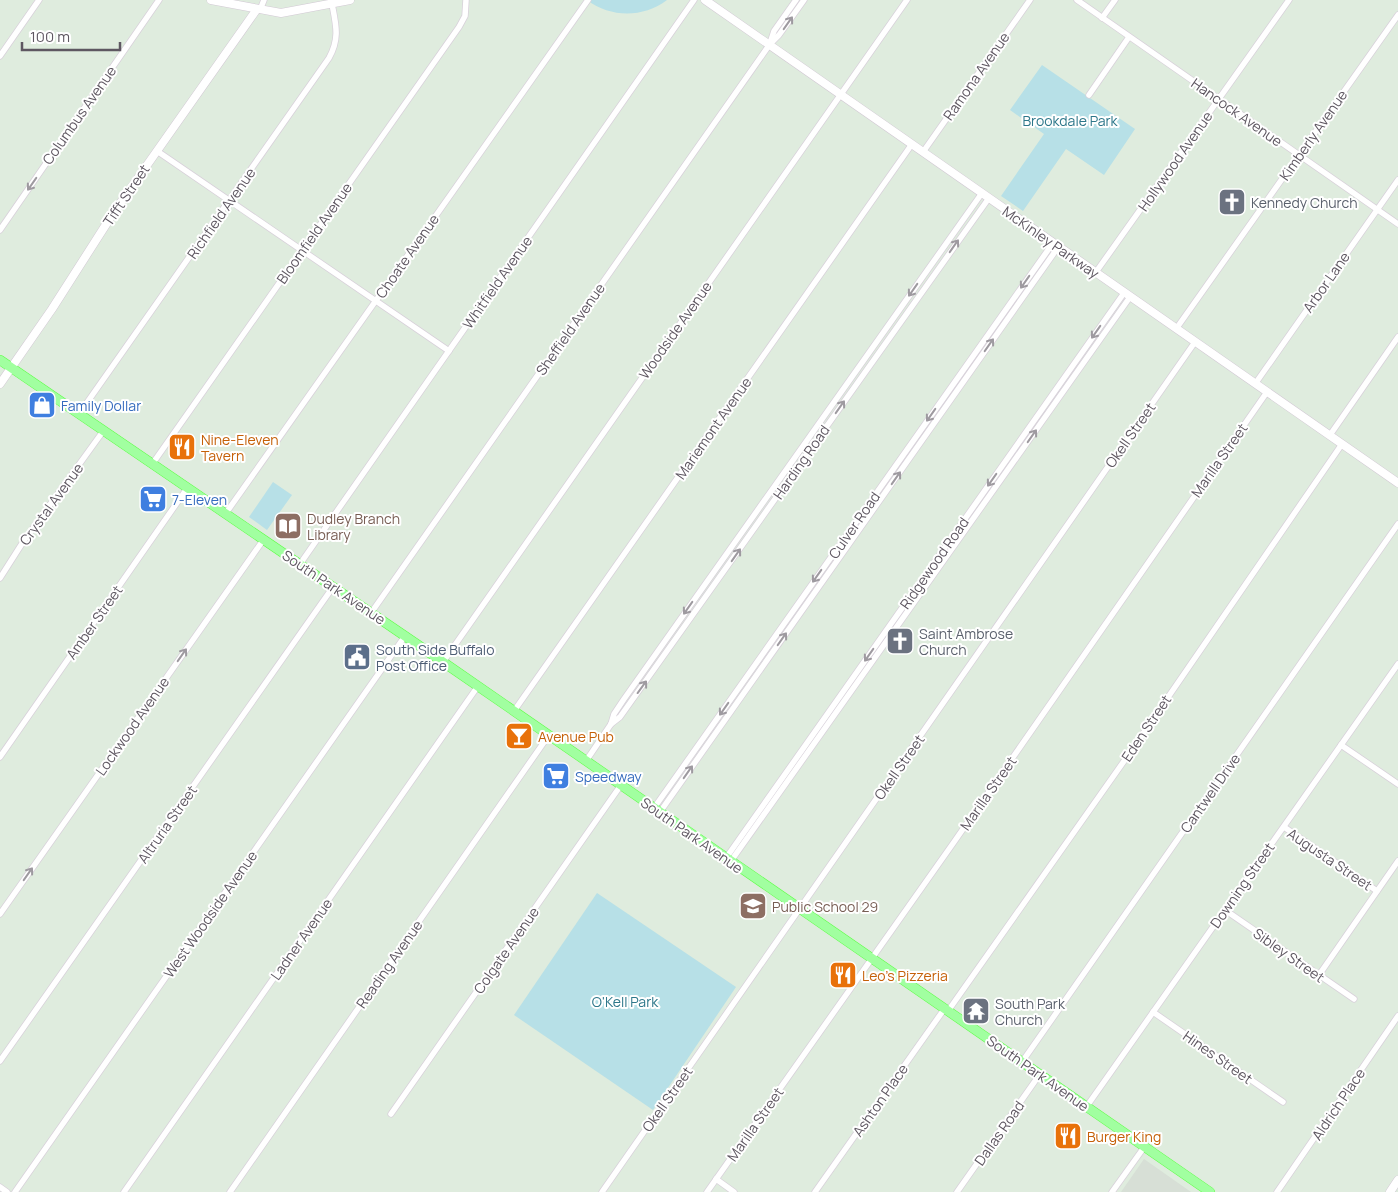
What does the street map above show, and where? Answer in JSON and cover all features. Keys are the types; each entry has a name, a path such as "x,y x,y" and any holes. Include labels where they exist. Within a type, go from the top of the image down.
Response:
{"main road":[{"name":"South Park Avenue","path":"0,360 333,586 1210,1192"}],"street":[{"path":"0,56 39,0"},
{"name":"Columbus Avenue","path":"0,230 159,0"},
{"path":"211,0 281,14 348,0"},
{"path":"258,10 264,0"},
{"name":"Bloomfield Avenue","path":"153,464 459,27 465,16 466,0"},
{"name":"Choate Avenue","path":"226,513 588,0"},
{"name":"Whitfield Avenue","path":"300,564 694,0"},
{"name":"McKinley Parkway","path":"705,0 1398,483"},
{"path":"770,44 774,31 796,0"},
{"path":"770,44 779,35 804,0"},
{"name":"Woodside Avenue","path":"443,662 840,94 908,0"},
{"name":"Ramona Avenue","path":"923,152 1030,0"},
{"name":"Hancock Avenue","path":"1076,0 1398,224"},
{"path":"1102,18 1115,0"},
{"name":"Hollywood Avenue","path":"1096,272 1289,0"},
{"name":"Richfield Avenue","path":"79,414 335,47 337,36 332,4"},
{"name":"Tifft Street","path":"0,384 157,151 258,10"},
{"name":"Kimberly Avenue","path":"1176,329 1398,15"},
{"path":"1089,95 1129,37"},
{"name":"Sheffield Avenue","path":"371,613 770,44"},
{"name":"Mariemont Avenue","path":"514,711 912,144"},
{"path":"157,151 449,350"},
{"name":"Arbor Lane","path":"1256,384 1398,180"},
{"name":"Harding Road","path":"586,761 611,724 614,714 846,383 931,265 985,196"},
{"name":"Harding Road","path":"611,724 620,717 683,630 937,269 985,196"},
{"name":"Culver Road","path":"657,810 1056,244"},
{"path":"931,265 937,269"},
{"name":"Ridgewood Road","path":"729,860 953,541 1006,460 1060,383 1127,295"},
{"name":"Ridgewood Road","path":"953,541 1012,464 1127,295"},
{"path":"888,324 895,329"},
{"path":"1330,435 1398,337"},
{"name":"Okell Street","path":"602,1192 1195,342"},
{"path":"846,383 853,388"},
{"path":"1060,383 1066,387"},
{"name":"Marilla Street","path":"707,1192 1267,392"},
{"name":"Crystal Avenue","path":"0,578 23,542 104,430"},
{"name":"Eden Street","path":"946,1010 1129,754 1342,444"},
{"path":"803,445 810,450"},
{"path":"1006,460 1012,464"},
{"name":"Amber Street","path":"0,756 188,487"},
{"path":"760,505 767,510"},
{"name":"Cantwell Drive","path":"1022,1062 1398,524"},
{"name":"Lockwood Avenue","path":"0,914 264,539"},
{"path":"719,564 726,569"},
{"name":"Altruria Street","path":"0,1060 333,586"},
{"path":"676,625 683,630"},
{"name":"West Woodside Avenue","path":"15,1192 405,636"},
{"name":"Downing Street","path":"1087,1106 1398,664"},
{"name":"Ladner Avenue","path":"124,1192 478,686"},
{"name":"Reading Avenue","path":"230,1192 549,735"},
{"path":"1341,745 1398,784"},
{"name":"Colgate Avenue","path":"391,1114 621,785"},
{"name":"Augusta Street","path":"1284,827 1377,891"},
{"path":"1319,975 1398,861"},
{"name":"Sibley Street","path":"1225,910 1354,999"},
{"name":"Ashton Place","path":"815,1192 946,1010"},
{"name":"Hines Street","path":"1153,1012 1283,1102"},
{"name":"Aldrich Place","path":"1277,1192 1398,1016"},
{"name":"Dallas Road","path":"957,1192 1040,1074"},
{"path":"1112,1192 1144,1146"},
{"path":"716,1180 734,1192"},
{"path":"1390,1192 1398,1180"},
{"path":"0,1187 7,1192"}],"shaded area":[{"path":"1144,1159 1191,1192 1121,1192"}],"green space":[{"path":"587,0 667,0 648,10 627,14 606,10"},
{"name":"Brookdale Park","path":"1042,65 1135,129 1104,175 1066,149 1023,211 1001,196 1044,134 1010,110"},
{"path":"273,482 292,495 267,530 249,517"},
{"name":"O'Kell Park","path":"597,893 736,987 653,1110 514,1015"}],"place":[{"name":"Kennedy Church","path":"1232,202"},
{"name":"Family Dollar","path":"42,405"},
{"name":"Nine-Eleven Tavern","path":"182,447"},
{"name":"7-Eleven","path":"153,499"},
{"name":"Dudley Branch Library","path":"288,526"},
{"name":"Saint Ambrose Church","path":"900,641"},
{"name":"South Side Buffalo Post Office","path":"357,657"},
{"name":"Avenue Pub","path":"519,736"},
{"name":"Speedway","path":"556,776"},
{"name":"Public School 29","path":"753,906"},
{"name":"Leo's Pizzeria","path":"843,975"},
{"name":"South Park Church","path":"976,1011"},
{"name":"Burger King","path":"1068,1136"}]}
